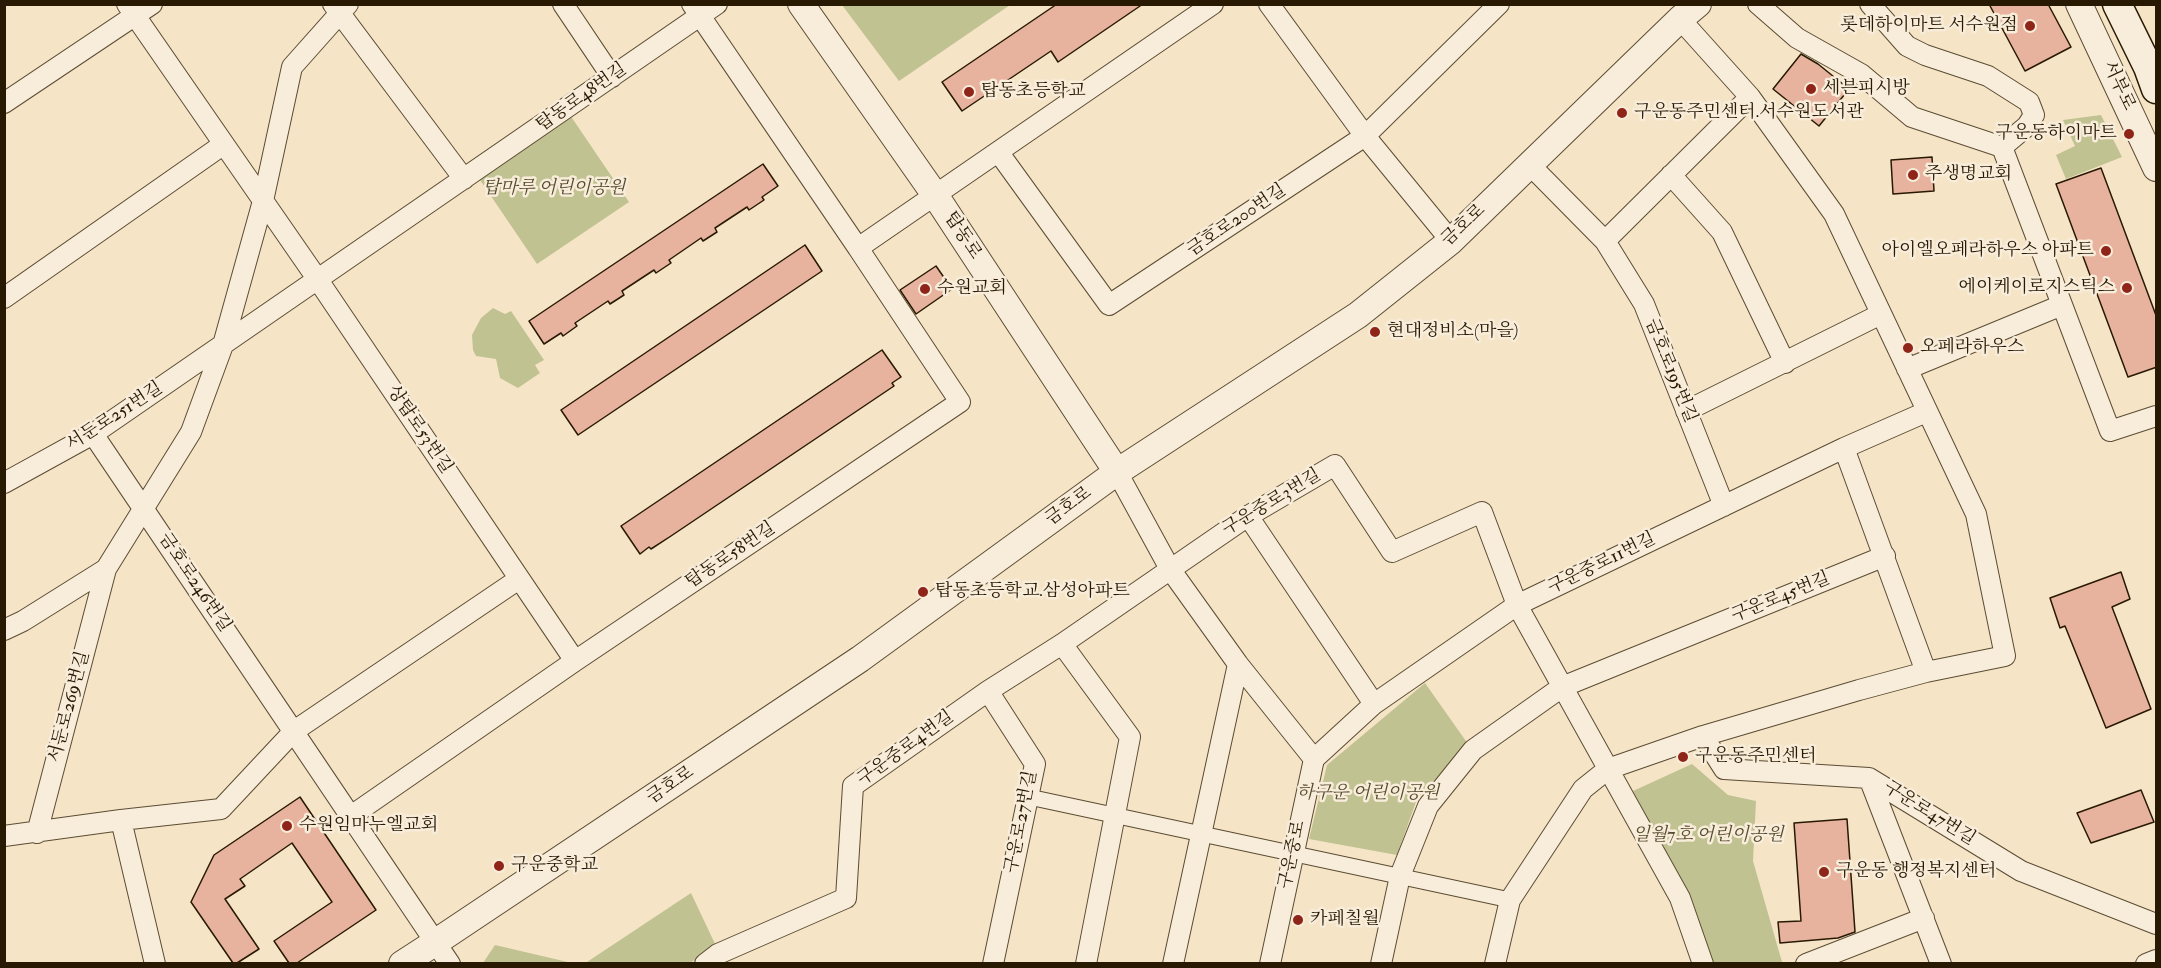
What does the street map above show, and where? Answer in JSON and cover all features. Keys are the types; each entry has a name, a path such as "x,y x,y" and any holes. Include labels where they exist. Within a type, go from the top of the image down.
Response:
{"main road":[{"name":"서부로","path":"2117,4 2157,89"},
{"path":"2136,4 2157,45"}],"street":[{"path":"4,103 131,10 152,4"},
{"path":"563,4 612,77"},
{"name":"탑동로48번길","path":"318,280 612,77 696,10 717,4"},
{"name":"탑동로","path":"801,4 935,195 1117,472"},
{"path":"858,248 1214,4"},
{"path":"1269,4 1365,136 1451,241"},
{"name":"금호로200번길","path":"999,153 1109,305 1365,136 1499,4"},
{"path":"1758,4 1797,38 1861,74 1912,117 2002,147"},
{"path":"1870,4 1907,46 1925,55 1988,76 2029,102 2034,116 2027,126 2002,147"},
{"name":"서부로","path":"2079,4 2157,168"},
{"path":"143,508 191,432 223,345 263,201 292,67 340,8 464,180"},
{"name":"상탑로53번길","path":"131,10 318,280 574,661"},
{"name":"탑동로58번길","path":"351,816 574,661 960,402 696,10"},
{"path":"1495,963 1510,900 1583,789 1608,769 1703,736 1926,672 2005,656 1976,514 1834,214 1689,12"},
{"name":"금호로","path":"402,963 443,953 860,659 1117,472 1358,315 1451,241 1689,12"},
{"path":"1605,241 1750,97"},
{"path":"4,298 224,144"},
{"path":"2002,147 2110,431 2157,416"},
{"name":"금호로195번길","path":"1529,164 1605,241 1644,304 1724,506"},
{"path":"1671,175 1722,232 1785,363"},
{"name":"서둔로251번길","path":"4,483 93,434 318,280"},
{"path":"1906,369 2062,305"},
{"path":"1686,411 1881,314"},
{"name":"구운중로11번길","path":"1314,759 1374,704 1517,605 1926,411"},
{"name":"금호로246번길","path":"93,434 443,953"},
{"path":"1844,448 1926,672"},
{"name":"구운중로3번길","path":"1170,569 1248,516 1335,465 1392,552 1482,512 1517,605"},
{"path":"1117,472 1170,569 1238,664 1314,759"},
{"name":"서둔로269번길","path":"37,833 106,569 143,508"},
{"path":"1248,516 1374,704"},
{"name":"구운로45번길","path":"1381,963 1400,876 1428,806 1473,750 1562,687 1885,556"},
{"path":"4,630 23,621 106,569"},
{"name":"구운중로4번길","path":"705,963 718,954 846,898 853,786 988,691 1062,644 1170,569"},
{"path":"4,836 221,809 294,731 519,579"},
{"path":"1517,605 1680,898 1703,963"},
{"path":"1062,644 1130,737 1086,963"},
{"path":"1173,963 1238,664"},
{"name":"구운로27번길","path":"988,691 1035,764 993,963"},
{"name":"구운로47번길","path":"1703,736 1724,769 1869,778 2021,871 2157,924"},
{"name":"구운중로","path":"1270,963 1314,759"},
{"path":"1869,778 1941,963"},
{"path":"1029,797 1510,900"},
{"path":"121,820 155,963"},
{"path":"1806,963 1924,918"},
{"path":"2146,963 2157,960"}],"green space":[{"path":"842,5 1010,5 899,81"},
{"name":"탑마루 어린이공원","path":"570,115 629,202 537,264 478,177"},
{"path":"2101,115 2122,157 2066,179 2056,155 2075,146 2063,120"},
{"path":"493,308 505,314 511,311 544,360 535,365 540,373 518,388 500,378 496,359 476,356 473,350 472,335 481,318"},
{"name":"하구운 어린이공원","path":"1425,683 1468,744 1417,799 1397,855 1309,839 1327,765"},
{"name":"일월7호 어린이공원","path":"1692,764 1728,795 1756,801 1753,861 1782,962 1712,963 1687,893 1633,791"},
{"path":"691,893 716,946 690,963 584,964"},
{"path":"495,945 572,963 483,963"}],"building":[{"path":"1057,4 1143,4 1058,62 1051,51 962,111 942,82"},
{"name":"롯데하이마트 서수원점","path":"1989,4 2048,4 2071,47 2025,71"},
{"name":"세븐피시방","path":"1801,54 1818,64 1849,89 1819,126 1773,89"},
{"name":"주생명교회","path":"1932,157 1934,191 1893,194 1891,160"},
{"path":"763,164 778,186 762,197 764,200 749,210 747,207 715,228 717,232 703,241 701,238 669,260 671,263 656,273 654,270 622,291 624,295 610,304 608,301 575,323 577,326 563,336 561,333 544,344 529,321"},
{"name":"아이엘오페라하우스 아파트","path":"2101,168 2157,318 2157,367 2128,377 2056,184"},
{"path":"805,245 822,271 578,435 561,410"},
{"path":"936,266 952,289 916,314 900,290"},
{"path":"882,350 901,377 892,383 894,386 671,536 640,554 621,526"},
{"path":"2121,572 2130,599 2112,607 2151,709 2106,728 2065,626 2060,628 2050,598"},
{"path":"2141,790 2154,822 2091,843 2077,813"},
{"path":"300,797 376,910 297,963 289,963 274,941 332,902 292,843 240,879 245,886 225,899 259,949 237,963 233,963 191,902 214,855"},
{"name":"구운동 행정복지센터","path":"1847,819 1855,932 1838,938 1780,943 1778,922 1801,921 1794,823"}],"place":[{"name":"롯데하이마트 서수원점","path":"2030,26"},
{"name":"세븐피시방","path":"1811,89"},
{"name":"탑동초등학교","path":"969,92"},
{"name":"구운동주민센터.서수원도서관","path":"1622,113"},
{"name":"구운동하이마트","path":"2129,134"},
{"name":"주생명교회","path":"1913,175"},
{"name":"아이엘오페라하우스 아파트","path":"2106,251"},
{"name":"에이케이로지스틱스","path":"2127,288"},
{"name":"수원교회","path":"925,289"},
{"name":"현대정비소(마을)","path":"1375,332"},
{"name":"오페라하우스","path":"1908,348"},
{"name":"탑동초등학교.삼성아파트","path":"923,592"},
{"name":"구운동주민센터","path":"1683,757"},
{"name":"수원임마누엘교회","path":"287,826"},
{"name":"구운중학교","path":"499,866"},
{"name":"구운동 행정복지센터","path":"1824,872"},
{"name":"카페칠월","path":"1298,920"}]}
